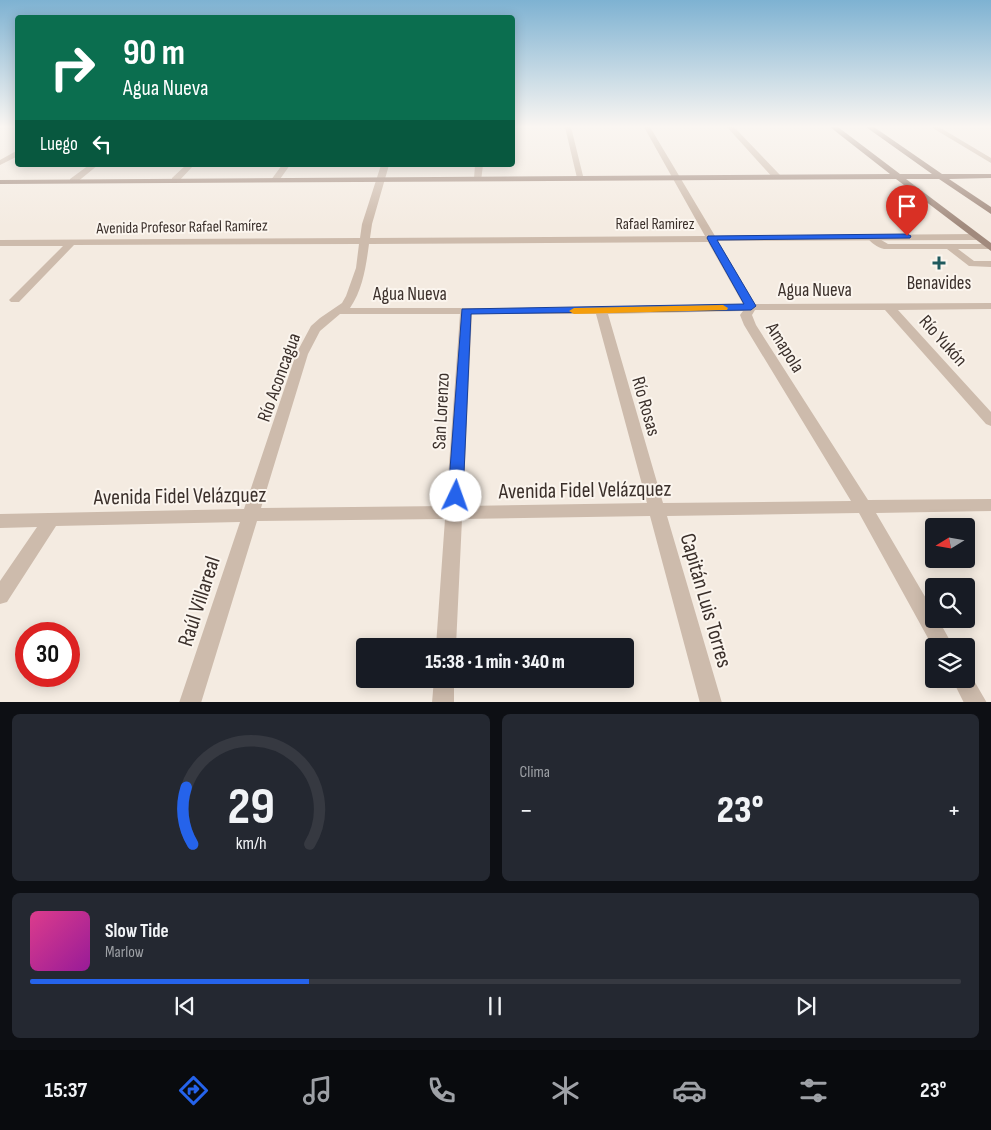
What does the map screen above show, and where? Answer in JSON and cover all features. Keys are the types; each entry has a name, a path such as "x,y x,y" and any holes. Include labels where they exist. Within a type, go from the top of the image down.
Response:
{"street":[{"path":"576,160 581,178"},
{"name":"Amapola","path":"666,160 751,306 746,315 750,325 863,506"},
{"path":"761,160 778,177"},
{"path":"876,160 990,247"},
{"path":"917,160 991,211"},
{"path":"73,181 91,167"},
{"path":"175,180 188,167"},
{"path":"275,180 285,167"},
{"name":"Río Aconcagua","path":"251,515 309,339 324,320 339,311 352,296 356,286 364,240 384,167"},
{"path":"478,179 479,167"},
{"path":"0,182 991,176"},
{"name":"Rafael Ramirez","path":"364,240 871,236 976,237"},
{"name":"Avenida Profesor Rafael Ramírez","path":"0,243 364,240"},
{"path":"15,300 72,242"},
{"name":"Agua Nueva","path":"339,311 601,311 751,306 991,306"},
{"name":"Río Yukón","path":"889,307 991,421"},
{"name":"San Lorenzo","path":"446,638 466,311"},
{"name":"Río Rosas","path":"601,311 658,511"},
{"name":"Avenida Fidel Velázquez","path":"0,521 251,515 454,514 991,505"},
{"path":"863,506 938,638"},
{"name":"Capitán Luis Torres","path":"658,511 711,702"},
{"name":"Raúl Villareal","path":"190,702 251,515"},
{"path":"0,596 51,520"},
{"path":"443,702 444,688"},
{"path":"967,688 976,702"}],"lane":[{"path":"871,236 881,246 887,247 990,247"},
{"path":"907,236 920,246"},
{"path":"949,246 972,264 991,264"}],"slow traffic":[{"path":"574,311 723,308"}],"place":[{"name":"Benavides","path":"939,263"}],"route":[{"path":"456,496 466,311 601,311 751,306 711,238 907,236"}]}
